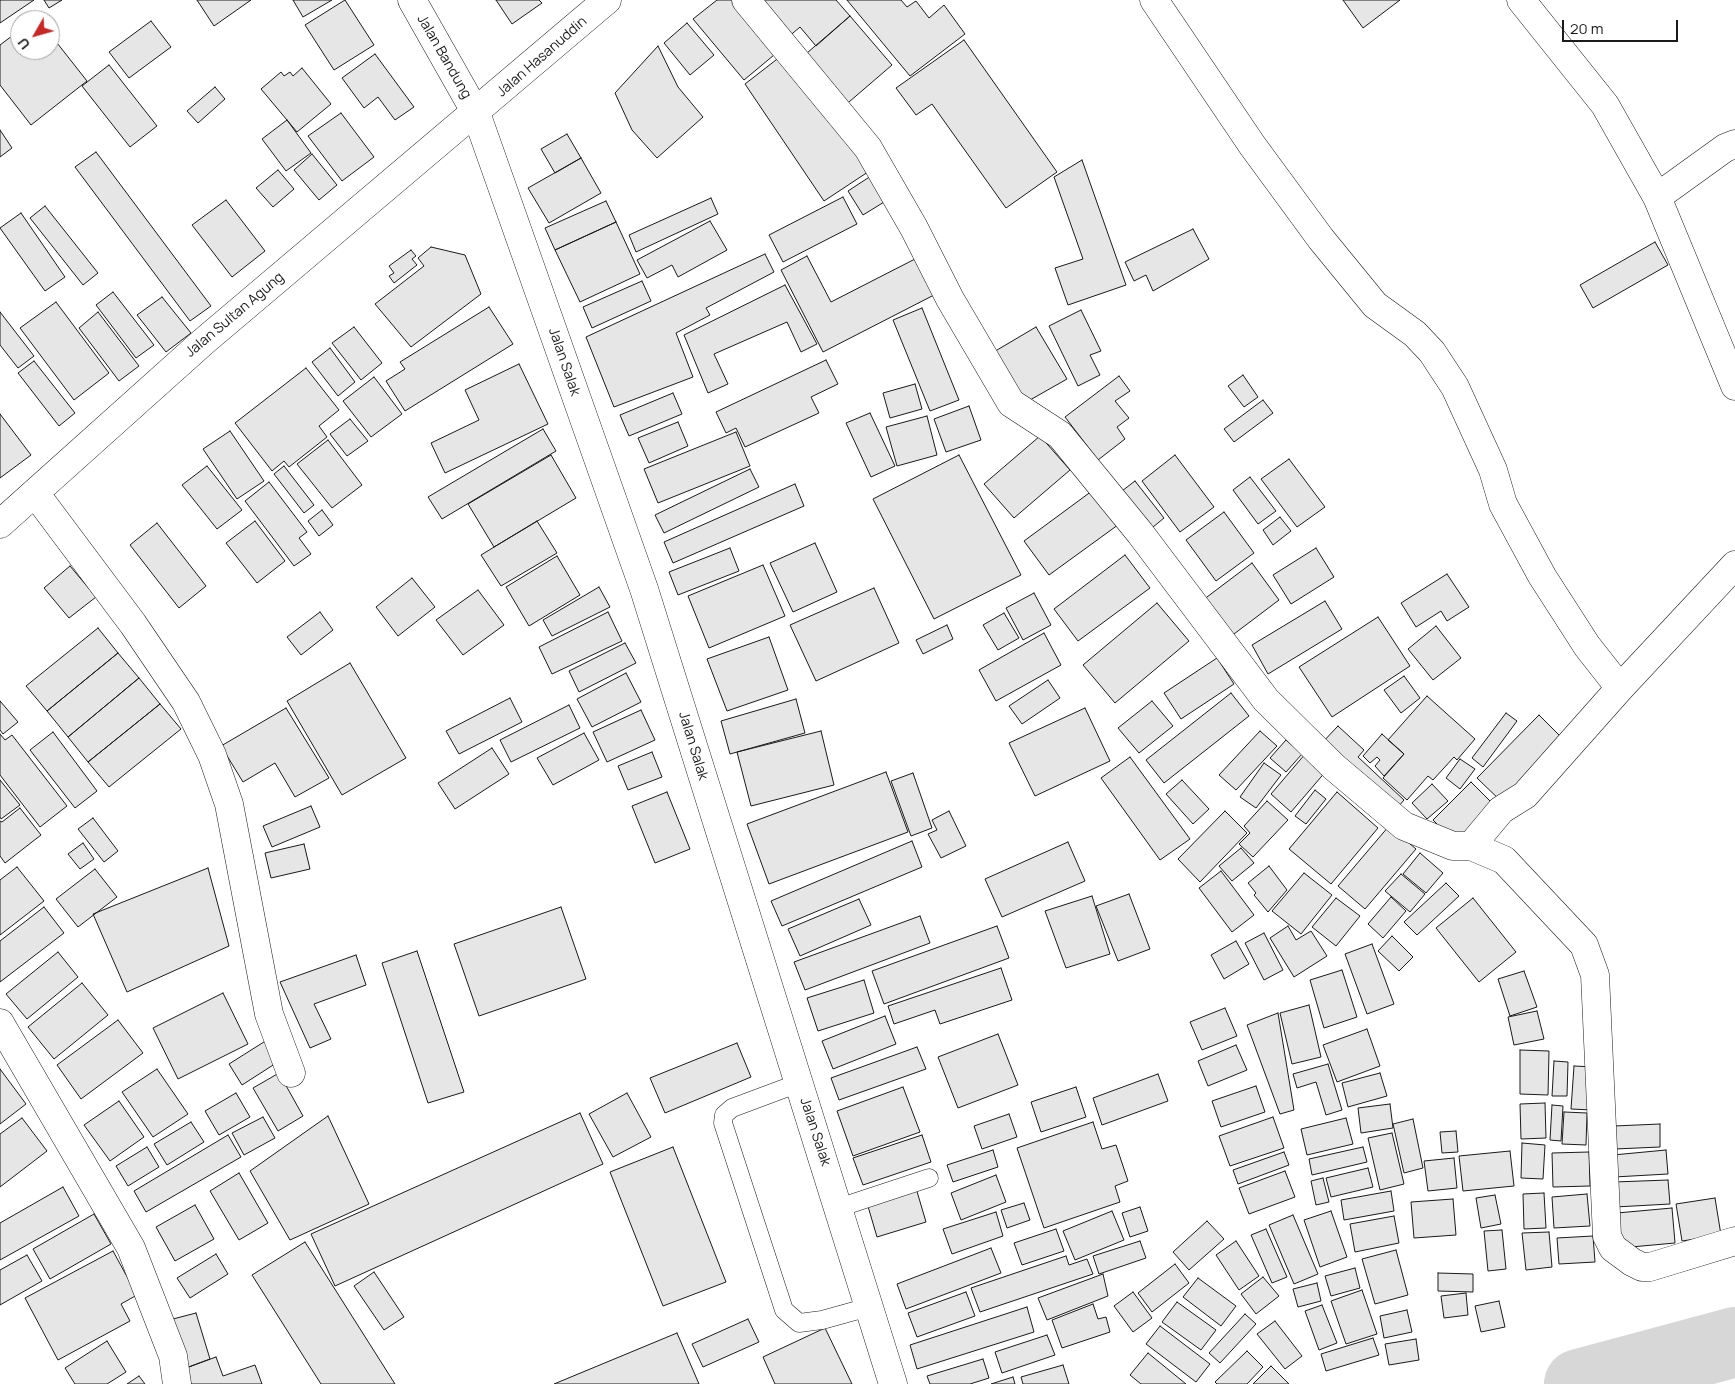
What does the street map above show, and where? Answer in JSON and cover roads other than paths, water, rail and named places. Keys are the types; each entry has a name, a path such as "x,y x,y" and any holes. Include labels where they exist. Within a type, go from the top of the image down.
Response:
{"street":[{"name":"Jalan Bandung","path":"412,0 476,113"},
{"name":"Jalan Hasanuddin","path":"476,113 607,0"},
{"path":"746,0 868,148 914,228 950,299 1011,403 1060,435 1140,533 1266,700 1334,767 1404,826 1453,846 1471,846 1504,860 1584,945 1591,959 1595,975 1607,1236 1612,1248 1632,1262 1642,1267 1650,1267 1735,1241"},
{"path":"1154,0 1252,145 1320,239 1375,305 1416,334 1432,352 1455,387 1493,470 1502,504 1542,576 1586,646 1620,688"},
{"path":"1521,0 1605,105 1657,198 1735,386"},
{"name":"Jalan Sultan Agung","path":"0,524 203,342 476,113"},
{"name":"Jalan Salak","path":"476,113 644,589 893,1384"},
{"path":"1657,198 1726,148 1735,144"},
{"path":"35,493 133,624 186,702 212,754 229,804 269,1014 291,1073"},
{"path":"1471,846 1501,810 1526,795 1620,688 1733,572"},
{"path":"0,1023 131,1248 173,1356 177,1384"}],"lane":[{"path":"799,1083 732,1108 724,1115 723,1124 784,1310 799,1323 822,1320 869,1307"},
{"path":"838,1208 929,1178"}],"waterway":[{"path":"1579,1384 1735,1342"}]}
